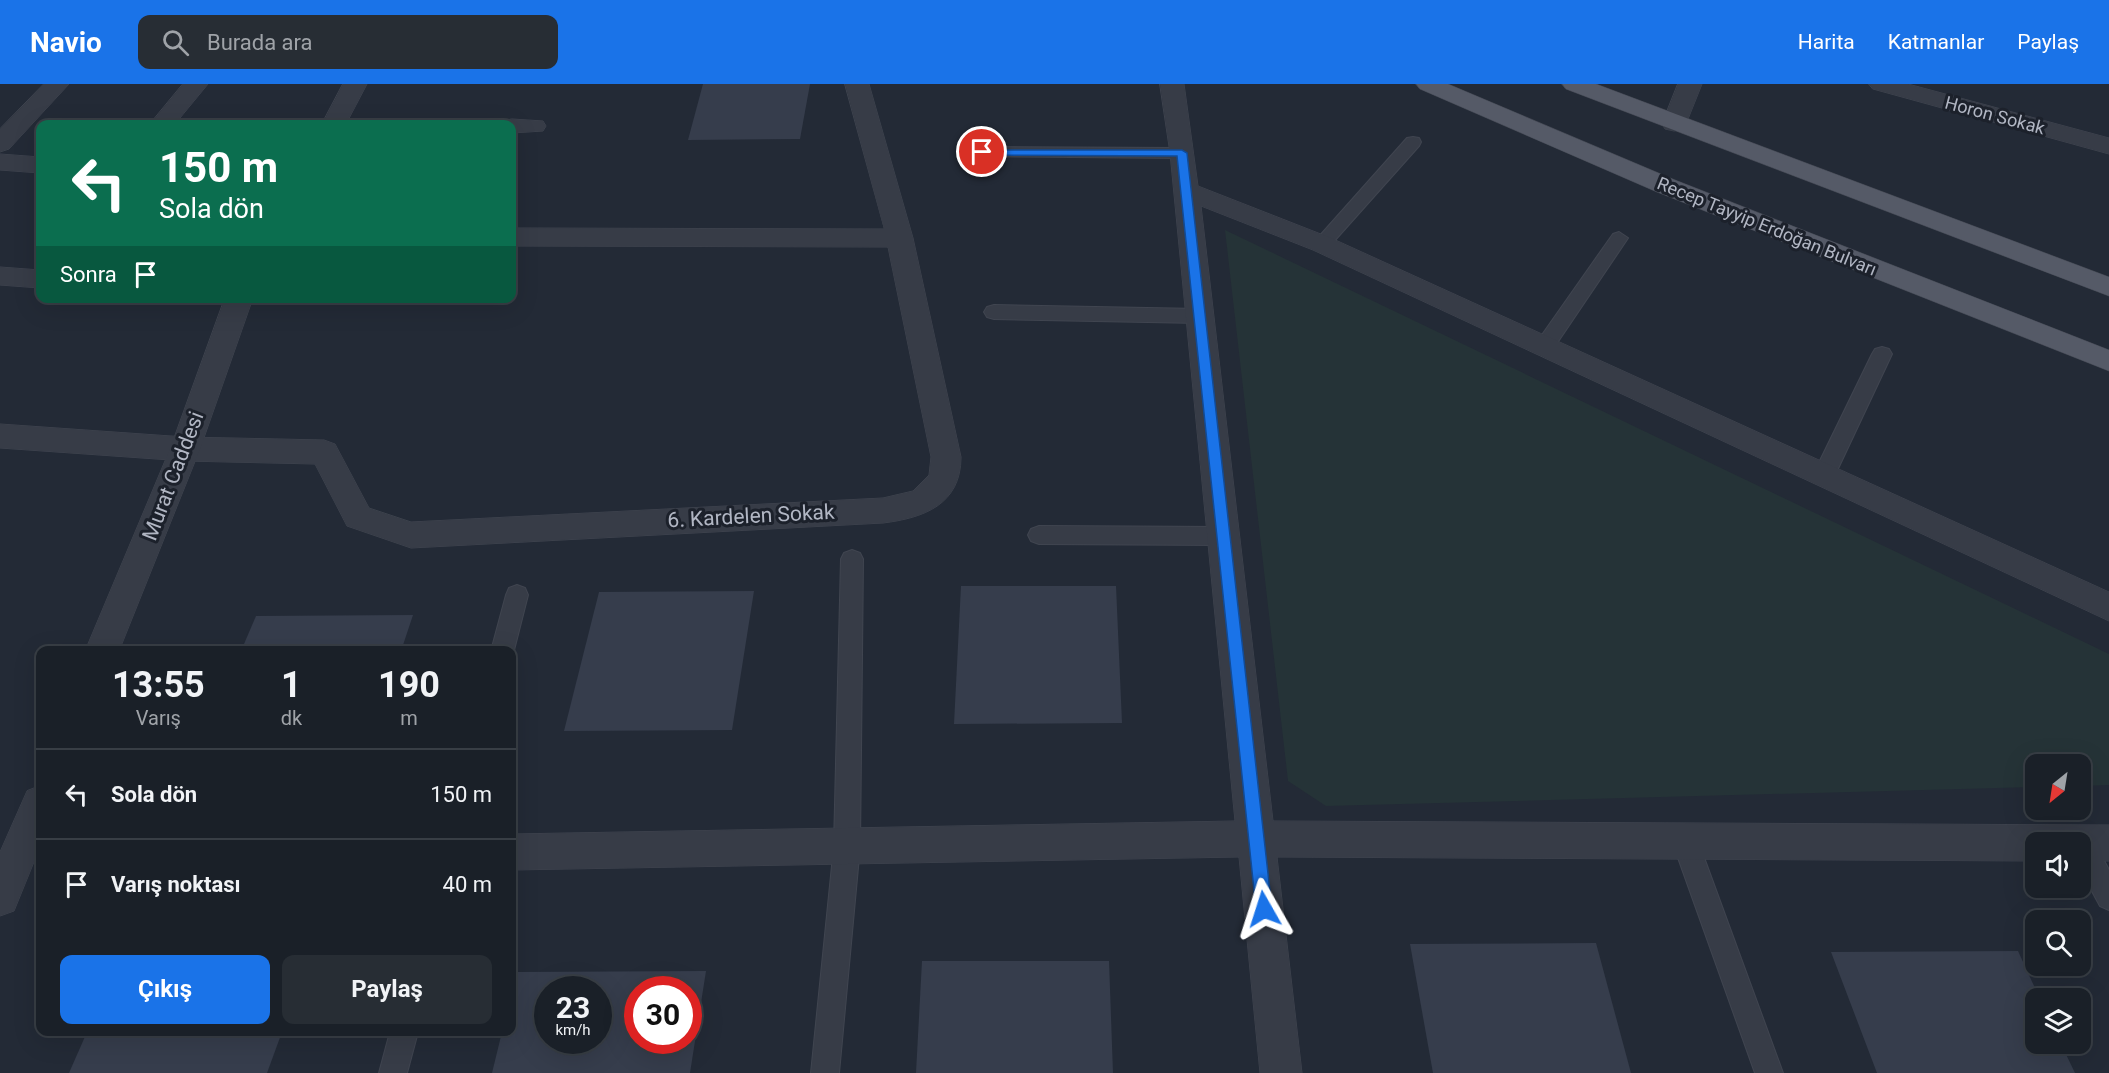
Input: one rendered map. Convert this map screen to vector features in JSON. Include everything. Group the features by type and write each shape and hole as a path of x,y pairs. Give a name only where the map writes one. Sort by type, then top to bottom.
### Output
{"main road":[{"name":"Recep Tayyip Erdoğan Bulvarı","path":"1428,84 1666,186 2109,361"},
{"path":"1574,84 2109,287"}],"street":[{"path":"0,144 57,84"},
{"path":"165,120 196,84"},
{"path":"336,120 355,84"},
{"name":"6. Kardelen Sokak","path":"184,449 324,452 358,517 411,535 904,507 930,498 944,479 946,457 900,238 857,84"},
{"path":"1172,84 1200,315 1281,1073"},
{"path":"1674,123 1690,84"},
{"name":"Horon Sokak","path":"1881,84 2109,146"},
{"path":"0,162 36,165"},
{"path":"1186,191 1322,244 2109,607"},
{"path":"516,237 900,238"},
{"path":"0,276 36,279"},
{"name":"Murat Caddesi","path":"104,646 184,449 237,303"},
{"path":"0,436 184,449"},
{"path":"0,897 36,812"},
{"path":"516,852 1256,839 2095,843"}],"lane":[{"path":"1322,244 1413,142"},
{"path":"982,152 1182,153"},
{"path":"1544,347 1619,238"},
{"path":"994,312 1200,315"},
{"path":"1824,475 1882,354"},
{"path":"1039,535 1223,536"},
{"path":"825,1073 847,846 852,560"},
{"path":"504,646 517,595"},
{"path":"1685,841 1770,1073"},
{"path":"2095,843 2109,897"},
{"path":"393,1073 403,1036"}],"shaded area":[{"path":"1225,230 2109,654 2109,785 2091,786 2091,754 2025,754 2025,787 1326,806 1288,781"}],"building":[{"path":"703,84 810,84 800,139 688,140"},
{"path":"961,586 1116,586 1122,723 954,724"},
{"path":"754,591 732,730 564,731 599,592"},
{"path":"413,615 403,646 243,646 256,616"},
{"path":"1596,943 1631,1073 1433,1073 1410,944"},
{"path":"2018,951 2025,966 2025,976 2029,976 2035,988 2025,988 2025,1054 2066,1054 2075,1073 1877,1073 1831,952"},
{"path":"922,961 1109,961 1113,1073 916,1073"},
{"path":"706,971 702,996 702,976 624,976 624,1054 693,1054 690,1073 492,1073 501,1036 516,1036 517,972"},
{"path":"85,1036 281,1036 267,1073 69,1073"}],"route":[{"path":"982,152 1182,153 1264,909"}]}
